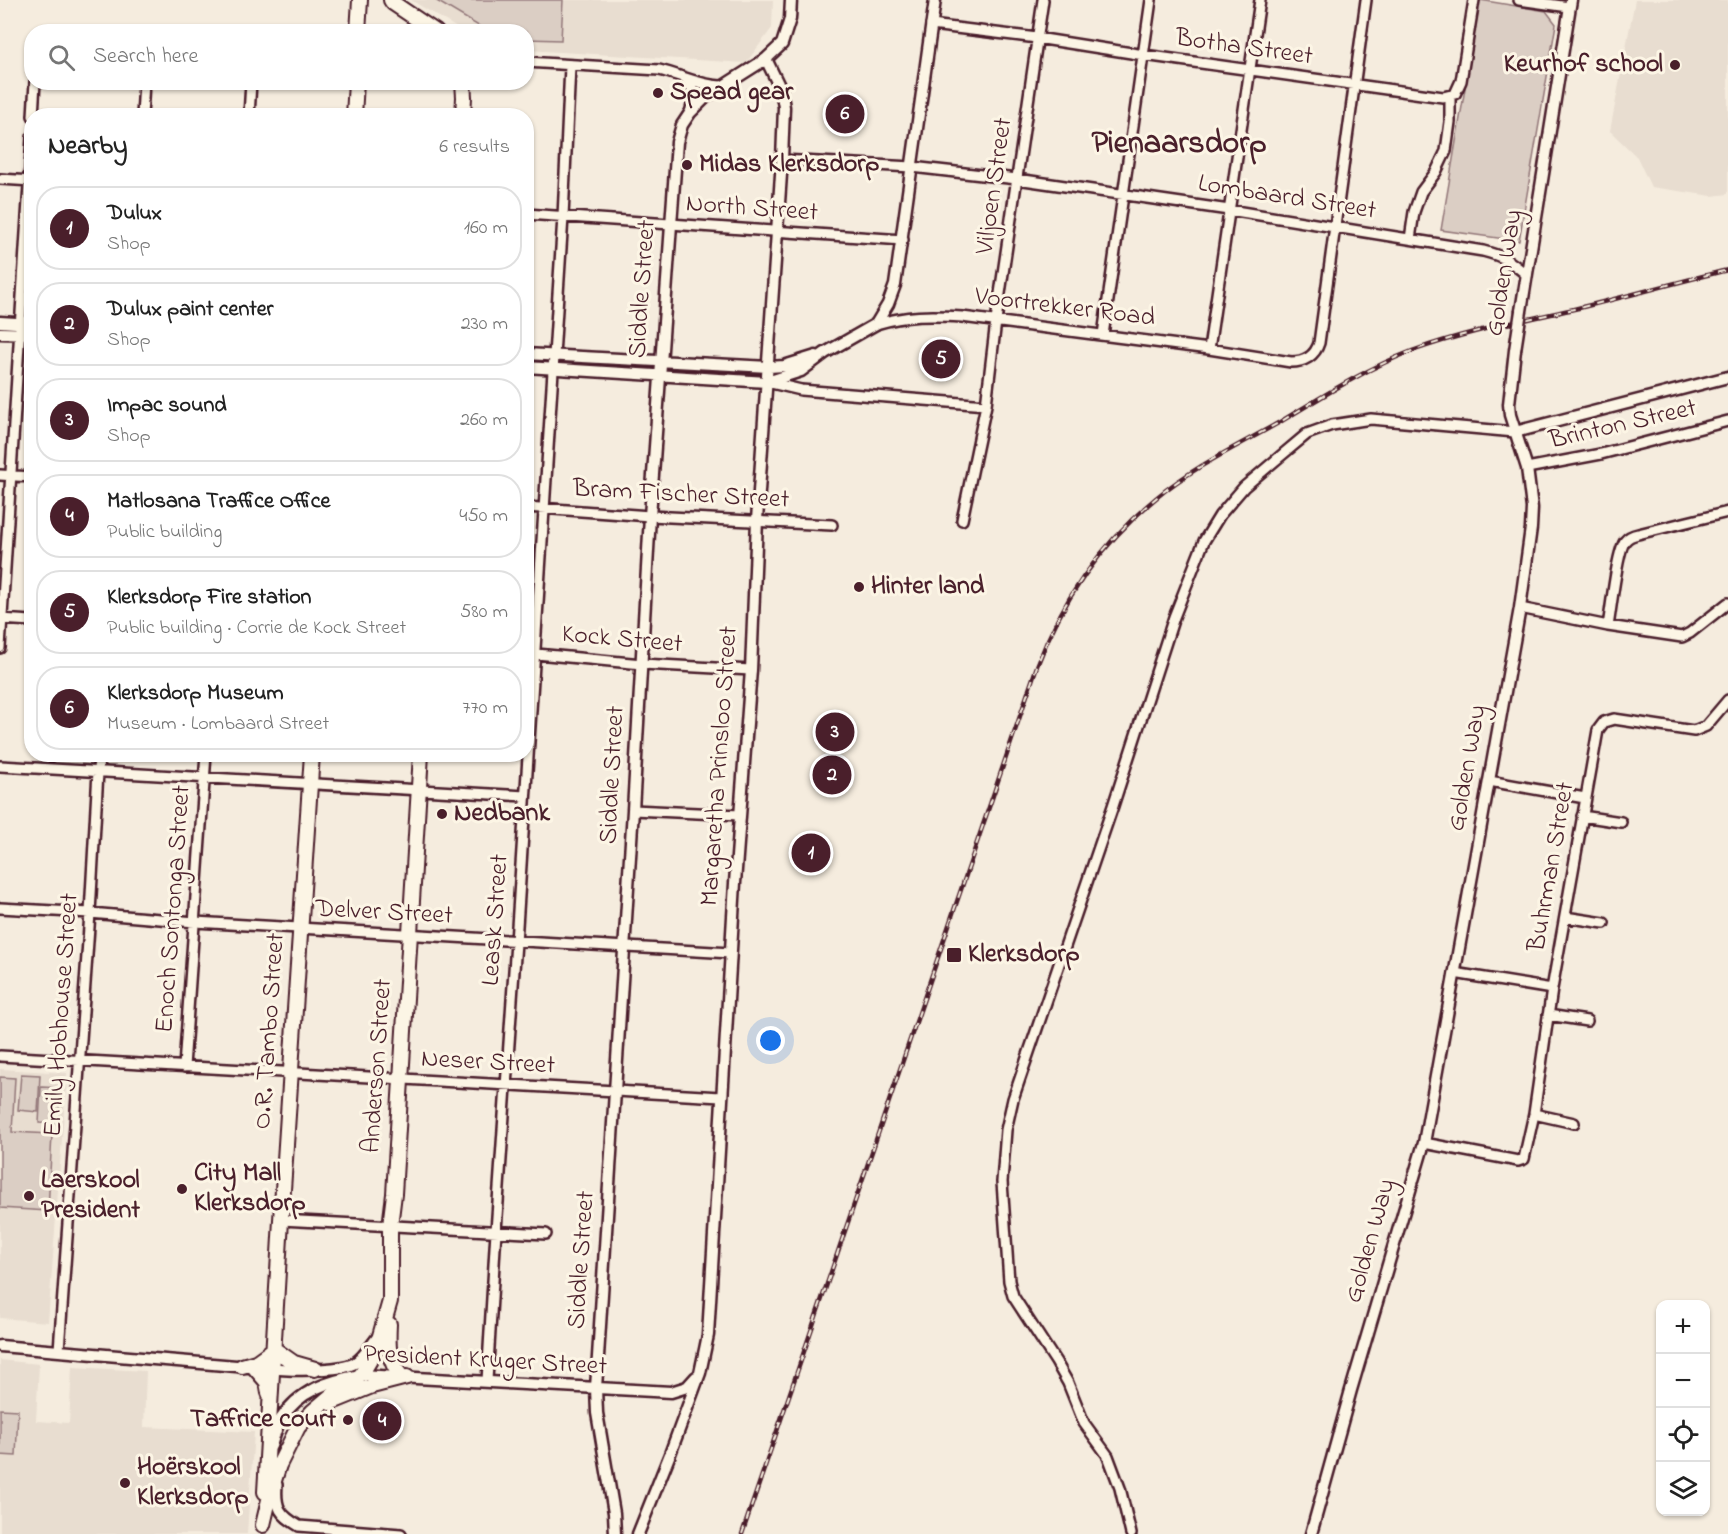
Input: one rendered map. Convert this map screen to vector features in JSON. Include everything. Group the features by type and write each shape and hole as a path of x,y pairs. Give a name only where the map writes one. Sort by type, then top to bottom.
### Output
{"main road":[{"path":"358,24 360,0"},
{"path":"391,0 424,24"},
{"path":"354,108 356,90"},
{"path":"463,108 464,90"},
{"path":"464,97 466,90"},
{"name":"O.R. Tambo Street","path":"262,1530 272,1487 271,1398 311,762"},
{"name":"Anderson Street","path":"361,1374 376,1350 390,1301 390,1226 394,1194 421,762"},
{"path":"390,1301 388,1341 390,1357 397,1371 404,1377"},
{"path":"271,1398 267,1382 248,1367 274,1349 294,1363 315,1369"},
{"name":"O.R. Tambo Street","path":"273,1461 313,1411 361,1374"},
{"path":"313,1411 372,1386 404,1377"}],"street":[{"path":"766,59 782,44 790,19 791,0"},
{"path":"876,324 896,285 935,0"},
{"name":"Viljoen Street","path":"962,520 986,405 996,321 1043,0"},
{"path":"1103,335 1151,0"},
{"path":"1209,349 1260,0"},
{"path":"1334,227 1366,0"},
{"path":"1410,239 1414,212 1421,192 1436,172 1446,151 1450,122 1450,96 1455,94 1461,81 1474,0"},
{"path":"1519,0 1570,4"},
{"name":"Golden Way","path":"1311,1534 1424,1143 1520,608 1532,508 1527,468 1510,416 1509,404 1515,350 1555,110 1570,4"},
{"name":"Botha Street","path":"931,25 1037,38 1443,97 1450,96"},
{"name":"Siddle Street","path":"615,1534 614,1513 597,1413 596,1388 650,516 676,142 682,125 690,113 706,97 766,59"},
{"name":"Margaretha Prinsloo Street","path":"638,1534 700,1373 708,1335 751,670 757,520 782,160 783,99 766,59"},
{"path":"534,63 659,70 707,85 722,86"},
{"name":"Leask Street","path":"534,611 544,507 554,356 570,66"},
{"path":"686,79 693,88 694,99 690,113"},
{"path":"33,108 35,90"},
{"path":"142,108 144,90"},
{"path":"249,108 251,90"},
{"name":"Lombaard Street","path":"782,160 912,167 1017,179 1229,210 1498,255 1509,260 1527,275"},
{"path":"0,179 24,181"},
{"name":"North Street","path":"534,215 903,240"},
{"name":"Voortrekker Road","path":"767,382 801,371 825,353 876,324 901,317 931,315 996,321 1300,362 1317,348 1319,343 1334,227"},
{"path":"0,322 24,328"},
{"path":"0,333 24,329"},
{"path":"0,648 11,476 24,349"},
{"name":"Voortrekker Road","path":"534,355 769,367 784,366 825,353"},
{"path":"534,368 767,382 801,390 986,405"},
{"path":"1131,1534 1120,1488 1108,1456 1084,1423 1068,1383 1013,1296 1009,1281 1002,1182 1006,1130 1013,1099 1113,806 1174,617 1204,541 1220,515 1244,487 1307,434 1332,425 1371,419 1515,432 1728,377"},
{"name":"Brinton Street","path":"1527,468 1601,453 1728,421"},
{"path":"0,475 24,477"},
{"name":"Bram Fischer Street","path":"534,507 650,516 832,525"},
{"path":"1608,626 1620,555 1625,541 1630,536 1728,512"},
{"path":"1520,608 1608,626 1682,637 1728,603"},
{"path":"1,619 24,620"},
{"name":"Kock Street","path":"534,653 751,670"},
{"name":"Buhrman Street","path":"1424,1143 1518,1161 1524,1159 1534,1114 1552,989 1598,730 1604,722 1614,719 1694,731 1706,726 1728,699"},
{"name":"Emily Hobhouse Street","path":"59,1350 99,762"},
{"name":"Enoch Sontonga Street","path":"184,1067 205,762"},
{"name":"Leask Street","path":"487,1381 526,762"},
{"path":"0,766 525,796"},
{"path":"1489,782 1585,798"},
{"path":"633,810 740,815"},
{"path":"1582,816 1621,822"},
{"name":"Delver Street","path":"0,908 301,929 731,953"},
{"path":"1565,917 1604,923"},
{"path":"1454,973 1552,989"},
{"path":"1548,1015 1587,1021"},
{"name":"Neser Street","path":"0,1056 722,1097"},
{"path":"1534,1114 1574,1123"},
{"path":"281,1220 546,1234"},
{"name":"President Kruger Street","path":"0,1346 273,1369 315,1369 340,1368 356,1362 381,1333"},
{"name":"President Kruger Street","path":"273,1461 279,1421 293,1403 323,1384 361,1374 671,1392 687,1387 700,1373"},
{"path":"273,1461 276,1500 286,1519 299,1527 401,1534"}],"shaded area":[{"path":"411,0 773,0 772,28 746,63 534,50 534,24 450,24"},
{"path":"435,0 563,0 561,40 534,39 534,24 475,24"},
{"path":"1480,0 1546,11 1556,24 1519,241 1441,230"},
{"name":"Keurhof school","path":"1635,0 1728,0 1728,194 1712,196 1651,187 1637,157 1610,131"},
{"name":"Laerskool President","path":"0,1069 67,1073 48,1322 0,1318"},
{"path":"21,1074 40,1075 38,1112 18,1110"},
{"path":"0,1077 15,1078 12,1132 52,1134 48,1211 0,1208"},
{"path":"41,1087 61,1088 58,1124 39,1123"},
{"name":"Hoërskool Klerksdorp","path":"0,1360 39,1364 36,1421 69,1423 72,1367 146,1371 144,1427 254,1432 247,1534 0,1534"},
{"path":"0,1409 18,1410 16,1456 0,1455"}],"railway":[{"path":"742,1534 1037,666 1058,618 1085,574 1136,516 1185,476 1378,366 1412,351 1472,333 1728,270"}],"place":[{"name":"Keurhof school","path":"1675,65"},
{"name":"Spead gear","path":"658,93"},
{"name":"Klerksdorp Museum","path":"845,114"},
{"name":"Midas Klerksdorp","path":"687,165"},
{"name":"Klerksdorp Fire station","path":"941,359"},
{"name":"Hinter land","path":"859,587"},
{"name":"Impac sound","path":"835,732"},
{"name":"Dulux paint center","path":"832,775"},
{"name":"Nedbank","path":"442,814"},
{"name":"Dulux","path":"811,853"},
{"name":"Klerksdorp","path":"954,955"},
{"name":"City Mall Klerksdorp","path":"182,1189"},
{"name":"Laerskool President","path":"29,1196"},
{"name":"Taffrice court","path":"348,1420"},
{"name":"Matlosana Traffice Office","path":"382,1421"},
{"name":"Hoërskool Klerksdorp","path":"125,1483"}],"district":[{"name":"Pienaarsdorp","path":"1179,144"}]}
